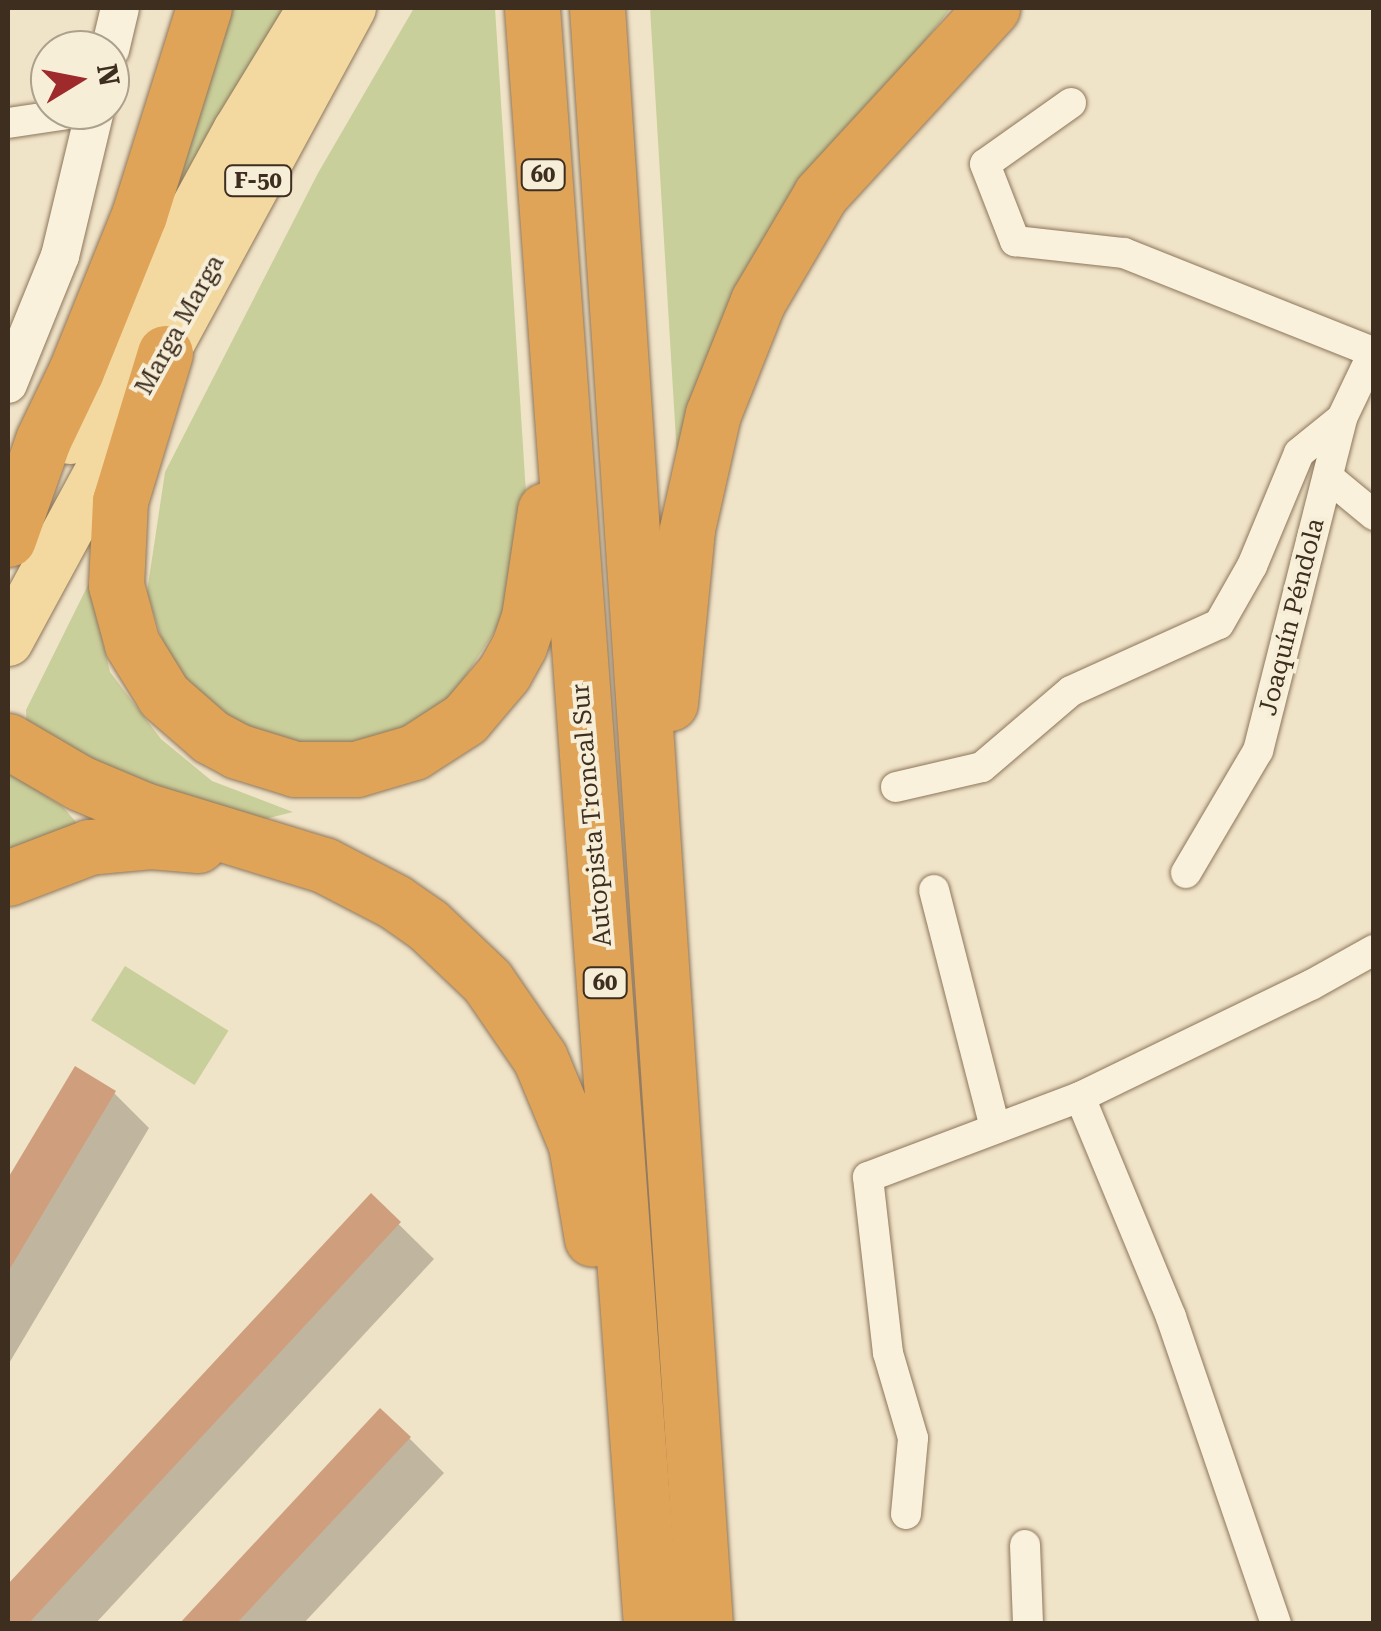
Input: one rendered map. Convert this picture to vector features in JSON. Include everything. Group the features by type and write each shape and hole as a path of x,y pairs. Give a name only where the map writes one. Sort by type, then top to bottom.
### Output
{"highway":[{"path":"8,538 43,440 76,372 139,215 204,8"},
{"name":"Autopista Troncal Sur","path":"532,8 648,1624"},
{"name":"60","path":"597,8 704,1624"},
{"path":"661,956 671,692 687,529 713,414 758,302 821,194 992,8"},
{"path":"165,353 120,500 116,584 132,644 164,696 210,736 266,762 326,771 386,762 441,738 486,697 512,659 529,617 544,530 555,342"},
{"path":"8,741 80,783 144,810 286,851 384,895 458,952 515,1018 554,1087 576,1145 586,1191 648,1624"},
{"path":"8,878 105,846 151,841 286,851"}],"main road":[{"name":"Marga Marga","path":"8,556 170,254 312,8"},
{"name":"Marga Marga","path":"8,640 350,8"}],"street":[{"path":"1071,102 985,164 1015,241 1124,253 1373,351"},
{"path":"8,384 60,256 90,130"},
{"name":"Joaquín Péndola","path":"1186,873 1258,752 1342,418 1373,351"},
{"path":"896,787 982,767 1071,691 1219,624 1252,566 1299,453 1342,418"},
{"path":"1328,478 1374,515"},
{"path":"934,890 996,1128"},
{"path":"906,1514 913,1438 888,1353 868,1177 1080,1097 1374,950"},
{"path":"1080,1097 1171,1318 1276,1624"},
{"path":"1025,1544 1028,1624"}],"green space":[{"path":"229,8 287,8 155,232"},
{"path":"414,8 495,8 526,493 504,617 454,694 382,744 297,749 222,722 169,663 147,592 165,472 318,173"},
{"path":"650,8 951,8 814,181 679,490"},
{"path":"89,583 110,672 161,739 212,781 293,812 237,826 27,735 26,710"},
{"path":"8,771 63,807 82,829 8,851"},
{"path":"125,966 228,1031 195,1085 91,1020"}],"building":[{"path":"75,1066 116,1091 8,1272 8,1178"},
{"path":"371,1193 401,1222 28,1624 8,1624 8,1584"},
{"path":"380,1408 411,1437 236,1624 179,1624"}]}
